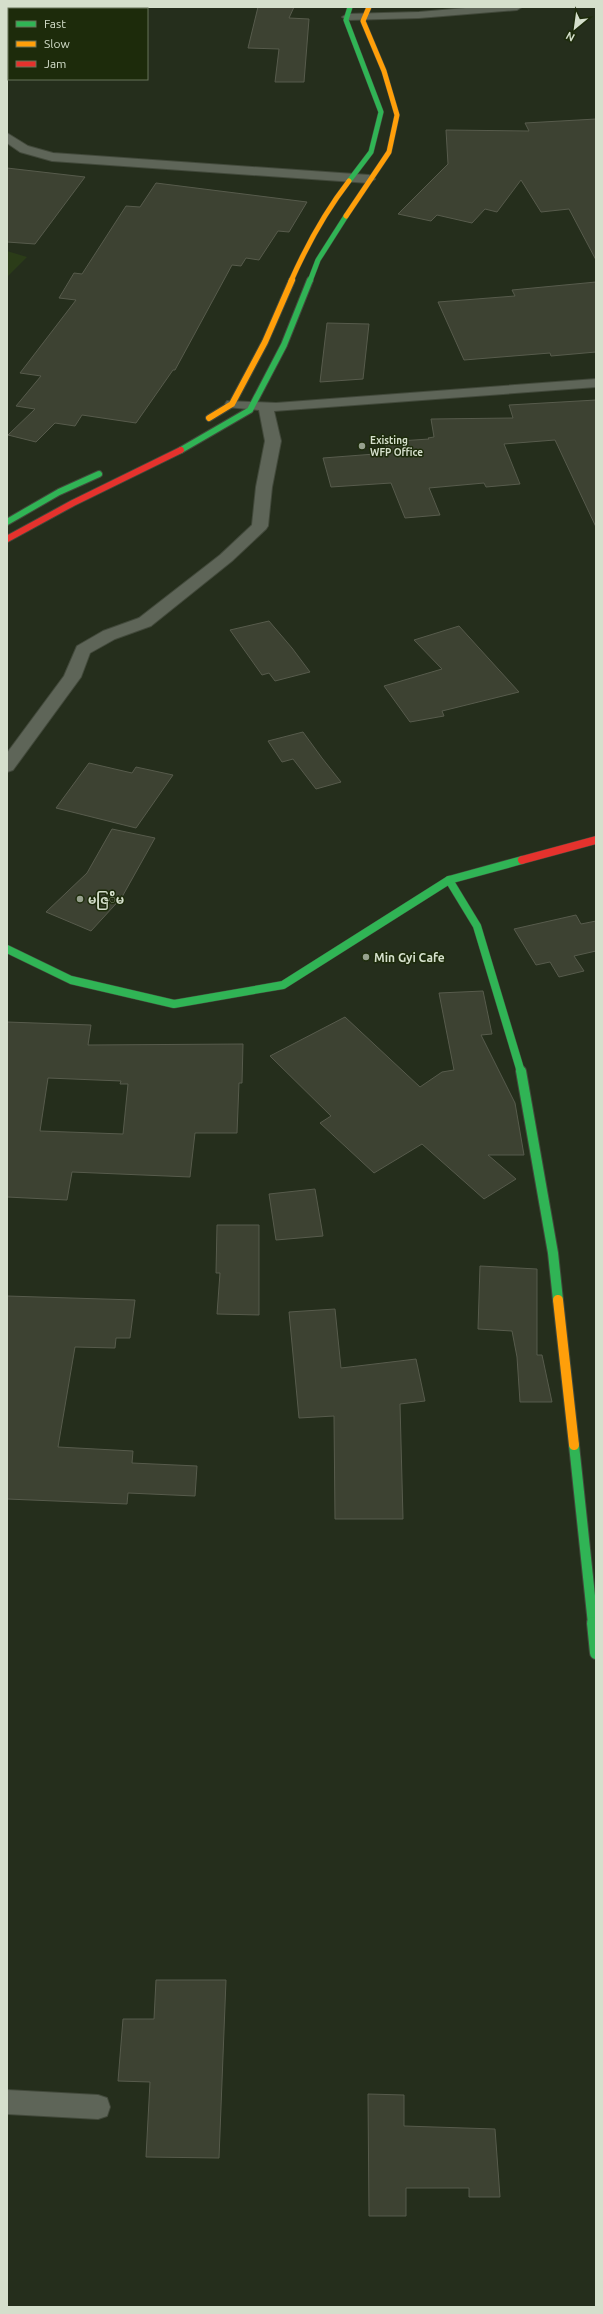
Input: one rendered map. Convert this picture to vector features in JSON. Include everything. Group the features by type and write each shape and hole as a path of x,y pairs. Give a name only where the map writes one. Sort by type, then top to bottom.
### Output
{"main road":[{"path":"7,540 73,503 184,450 259,406 318,260 369,179 389,152 397,115 384,71 363,21 369,7"},
{"path":"200,423 232,404 265,342 302,256 330,206 371,152 381,112 348,12"},
{"path":"7,522 59,492 110,469"},
{"path":"7,949 71,980 174,1004 283,985 449,880 596,840"},
{"path":"449,880 477,926 523,1079 553,1253 596,1653"}],"street":[{"path":"348,12 365,18 516,7"},
{"path":"7,137 24,149 52,157 369,179"},
{"path":"232,404 259,406 596,383"},
{"path":"7,766 72,677 83,650 109,634 145,622 226,558 260,526 264,487 273,441 259,406"}],"lane":[{"path":"7,2102 98,2107"}],"shaded area":[{"path":"7,251 27,257 7,277"}],"building":[{"path":"258,7 294,7 289,18 309,19 304,82 275,82 279,49 248,48"},
{"path":"596,119 596,260 569,209 541,212 521,180 497,212 485,209 472,223 437,215 431,221 398,214 448,164 446,130 529,131 525,123"},
{"path":"7,168 85,177 35,244 7,242"},
{"path":"156,183 307,202 289,232 278,231 259,260 246,258 241,266 232,265 175,370 173,370 136,423 82,415 75,426 55,423 36,442 8,435 35,409 16,406 41,376 20,373 76,300 59,298 74,273 82,274 126,206 140,207"},
{"path":"596,282 596,352 551,356 550,353 464,360 438,302 515,296 512,290"},
{"path":"327,323 369,324 363,379 320,382"},
{"path":"596,400 596,527 555,440 504,444 520,484 486,487 484,483 429,488 440,515 405,518 391,483 331,487 323,458 388,453 385,442 429,439 428,438 434,437 431,419 513,418 509,405"},
{"path":"269,621 310,672 275,681 269,673 262,675 230,630"},
{"path":"459,626 519,692 442,711 444,716 410,722 384,686 442,669 414,640"},
{"path":"303,732 341,782 316,789 293,759 282,762 268,741"},
{"path":"89,763 132,773 136,767 173,775 136,828 56,808"},
{"path":"112,829 155,838 122,897 91,931 46,912 87,873"},
{"path":"576,915 581,924 596,921 596,951 574,956 584,971 559,977 550,962 536,965 514,929"},
{"path":"483,991 492,1034 481,1035 515,1103 524,1155 488,1155 516,1179 484,1199 422,1144 374,1173 320,1123 331,1116 270,1056 345,1017 420,1087 442,1072 454,1070 439,993"},
{"path":"7,1022 91,1025 88,1045 243,1044 242,1083 239,1083 237,1133 195,1133 190,1177 72,1172 67,1200 7,1197","holes":["48,1078 121,1081 120,1084 128,1084 123,1134 40,1131"]},
{"path":"315,1189 323,1236 276,1240 269,1194"},
{"path":"217,1225 259,1225 259,1315 217,1314 220,1273 216,1273"},
{"path":"480,1266 537,1269 537,1355 542,1355 552,1402 520,1402 517,1357 512,1331 478,1329"},
{"path":"7,1296 135,1300 130,1338 116,1338 115,1348 75,1347 58,1447 133,1451 132,1463 197,1466 195,1496 128,1493 127,1504 7,1499"},
{"path":"335,1309 341,1368 416,1359 425,1401 400,1404 403,1519 335,1519 334,1416 299,1418 289,1312"},
{"path":"156,1980 226,1980 219,2158 146,2157 150,2082 118,2081 123,2019 154,2019"},
{"path":"368,2094 404,2095 404,2126 495,2129 500,2197 469,2197 469,2188 406,2188 406,2216 369,2216"}],"traffic: fast":[{"path":"349,181 371,152 381,112 346,20 350,7"},
{"path":"181,450 250,410 284,345 318,260 346,216"},
{"path":"7,522 59,492 99,474"},
{"path":"7,949 71,980 174,1004 283,985 449,880 522,860"},
{"path":"449,880 477,926 523,1079 553,1253 558,1300"},
{"path":"574,1445 596,1653"}],"traffic: slow":[{"path":"346,216 389,152 397,115 384,71 363,21 369,7"},
{"path":"209,418 232,404 265,342 302,256 330,206 349,181"},
{"path":"558,1300 574,1445"}],"traffic: jam":[{"path":"7,539 73,503 181,450"},
{"path":"522,860 596,840"}],"place":[{"name":"Existing WFP Office","path":"362,446"},
{"name":"မဇြ်ိမ","path":"80,899"},
{"name":"Min Gyi Cafe","path":"366,957"}]}
